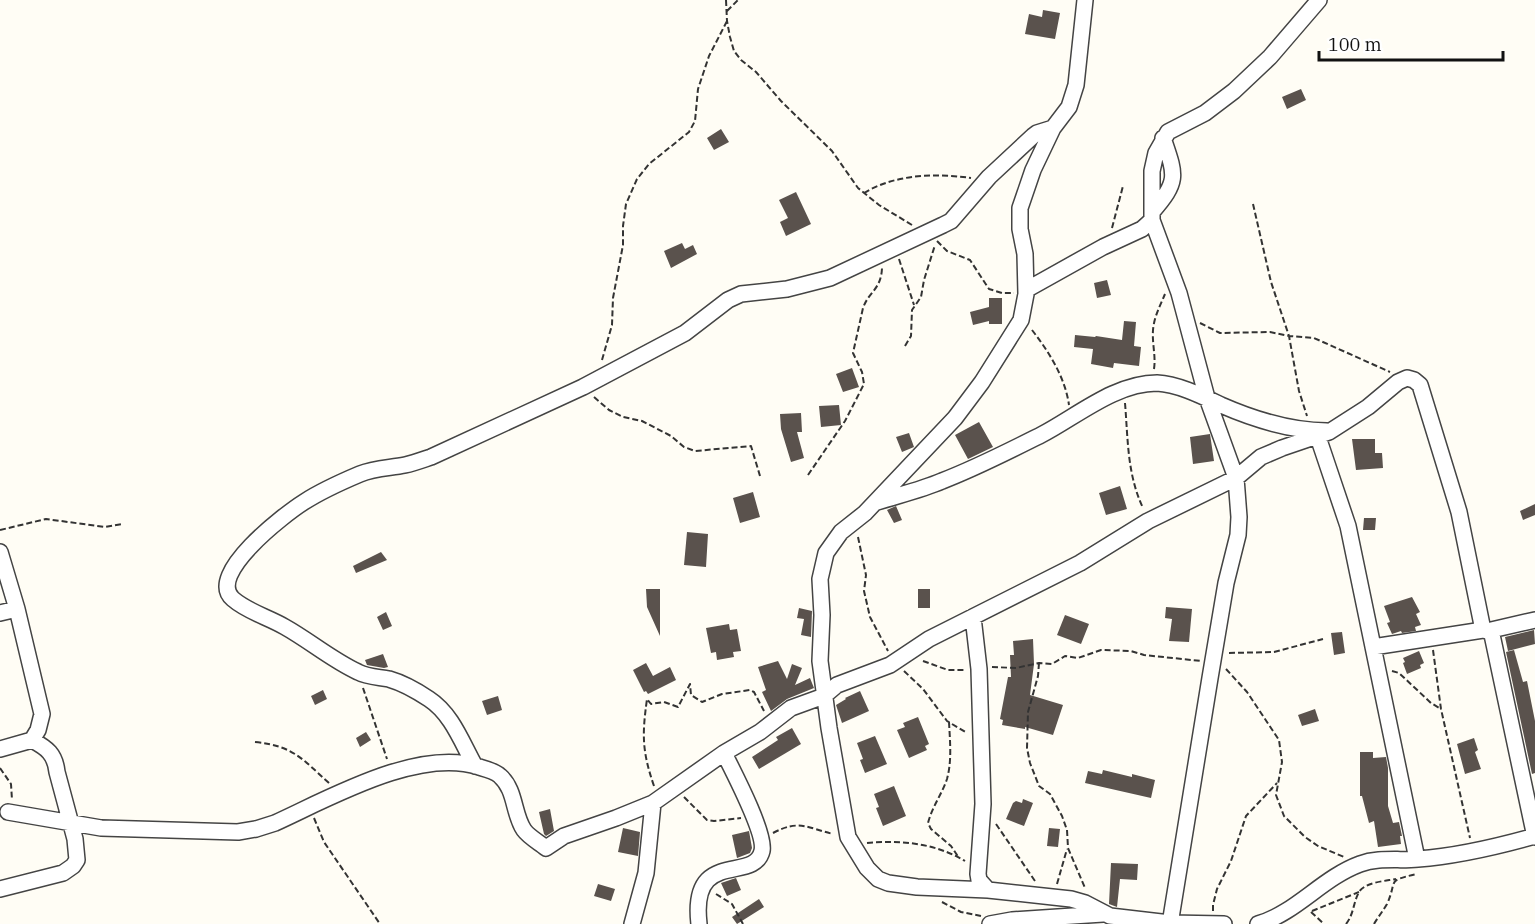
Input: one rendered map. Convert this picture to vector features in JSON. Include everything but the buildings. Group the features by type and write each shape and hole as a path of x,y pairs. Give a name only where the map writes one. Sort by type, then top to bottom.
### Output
{"street":[{"path":"1085,0 1076,85 1069,107 1053,128 1033,170 1020,208 1026,292 1021,320 982,382 955,418 870,508 841,532 826,553 820,579 822,615 820,661 824,696 850,841 867,868 878,879 888,883 916,886 1054,897 1085,903 1110,916 1170,924 1224,924"},
{"path":"1170,924 1213,657 1226,583 1238,535 1239,517 1236,478 1207,398 1185,317 1152,216 1150,190 1152,171 1163,138 1173,129 1205,113 1234,91 1270,57 1318,0"},
{"path":"475,766 443,710 430,700 390,680 359,673 327,656 318,647 286,627 251,611 232,598 228,591 227,581 231,570 242,554 302,503 345,480 364,472 431,458 590,383 685,333 718,306 741,294 787,289 830,278 889,250 932,237 951,220 988,177 1037,133 1053,128"},
{"path":"1026,292 1103,247 1142,229 1168,194 1173,180 1171,161 1163,138"},
{"path":"8,812 101,828 238,832 275,823 390,772 444,762 475,766 500,776 513,796 525,831 546,848 564,836 656,802 724,753 770,725 791,708 824,696 837,685 895,662 929,639 1080,563 1148,521 1236,478 1261,458 1319,433 1368,407 1398,382 1407,378 1420,385 1426,400 1459,512 1535,837 1418,866 1374,860 1360,863 1338,873 1284,912 1258,924"},
{"path":"870,508 942,482 1043,434 1098,400 1157,383 1178,388 1257,417 1319,433"},
{"path":"1319,433 1348,526 1418,866"},
{"path":"0,552 42,714 38,730 32,740 0,749"},
{"path":"0,613 16,609"},
{"path":"973,617 979,669 983,804 978,874 988,890"},
{"path":"1373,647 1487,630 1535,620"},
{"path":"0,889 63,873 77,860 70,821 52,754 32,740"},
{"path":"699,924 700,891 706,880 717,874 740,868 759,858 762,851 762,841 743,792 724,753"},
{"path":"632,924 646,873 656,802"},
{"path":"1002,923 1104,914"}],"path":[{"path":"726,0 726,21 734,51 832,151 864,193 879,205 932,237 947,251 970,260 989,289 1002,293 1026,292"},
{"path":"726,12 738,0"},
{"path":"726,21 709,56 698,89 694,112 695,121 689,132 649,164 637,179 626,204 612,325 590,383 609,410 622,417 642,421 671,436 684,447 695,451 751,446 760,476"},
{"path":"864,193 878,185 908,178 954,176 975,179 988,177"},
{"path":"1103,247 1114,222 1123,186"},
{"path":"1253,204 1271,282 1289,336 1299,391 1319,433"},
{"path":"914,305 921,297 932,237 943,225"},
{"path":"889,250 914,305 911,336 905,346"},
{"path":"808,475 845,421 864,384 862,372 853,353 866,301 878,286 889,250"},
{"path":"1152,384 1156,360 1153,332 1156,314 1173,278"},
{"path":"1185,317 1220,333 1270,332 1314,338 1384,371 1407,378"},
{"path":"1021,320 1033,331 1050,354 1064,386 1069,405 1061,423"},
{"path":"1122,392 1125,397 1130,471 1136,493 1148,521"},
{"path":"870,508 857,532 866,575 864,591 870,617 895,662 923,689 949,722 980,741"},
{"path":"0,530 46,519 105,527 122,524"},
{"path":"895,662 919,660 948,670 960,671 987,666 1016,668 1039,663 1052,664 1065,656 1078,658 1101,650 1131,651 1144,655 1213,657 1274,652 1323,639"},
{"path":"1431,639 1441,710 1474,853"},
{"path":"1213,657 1247,692 1279,740 1282,762 1276,795 1284,816 1305,837 1318,846 1360,863"},
{"path":"1039,663 1038,676 1028,712 1028,755 1039,786 1050,794 1062,816 1067,830 1068,848 1085,890"},
{"path":"1377,667 1399,673 1441,710"},
{"path":"359,673 390,772"},
{"path":"656,802 643,744 647,699 651,704 664,702 678,707 690,684 691,696 702,702 722,694 750,690 760,701 770,725"},
{"path":"949,722 951,753 947,779 928,823 931,829 978,874"},
{"path":"255,742 285,748 301,756 340,793"},
{"path":"0,768 11,784 13,798 8,812"},
{"path":"1213,923 1215,897 1231,861 1246,816 1278,783"},
{"path":"676,789 707,820 743,818 754,821"},
{"path":"983,804 1032,877 1043,890 1054,897 1068,848"},
{"path":"310,807 324,842 380,924"},
{"path":"762,841 784,827 799,824 850,841 922,844 936,847 960,858"},
{"path":"1309,911 1359,892 1364,887 1396,879 1418,866"},
{"path":"1374,924 1387,904 1392,884 1396,879"},
{"path":"704,884 732,904 743,924"},
{"path":"916,886 961,912 1002,923"},
{"path":"1346,924 1352,916 1359,892"}]}
